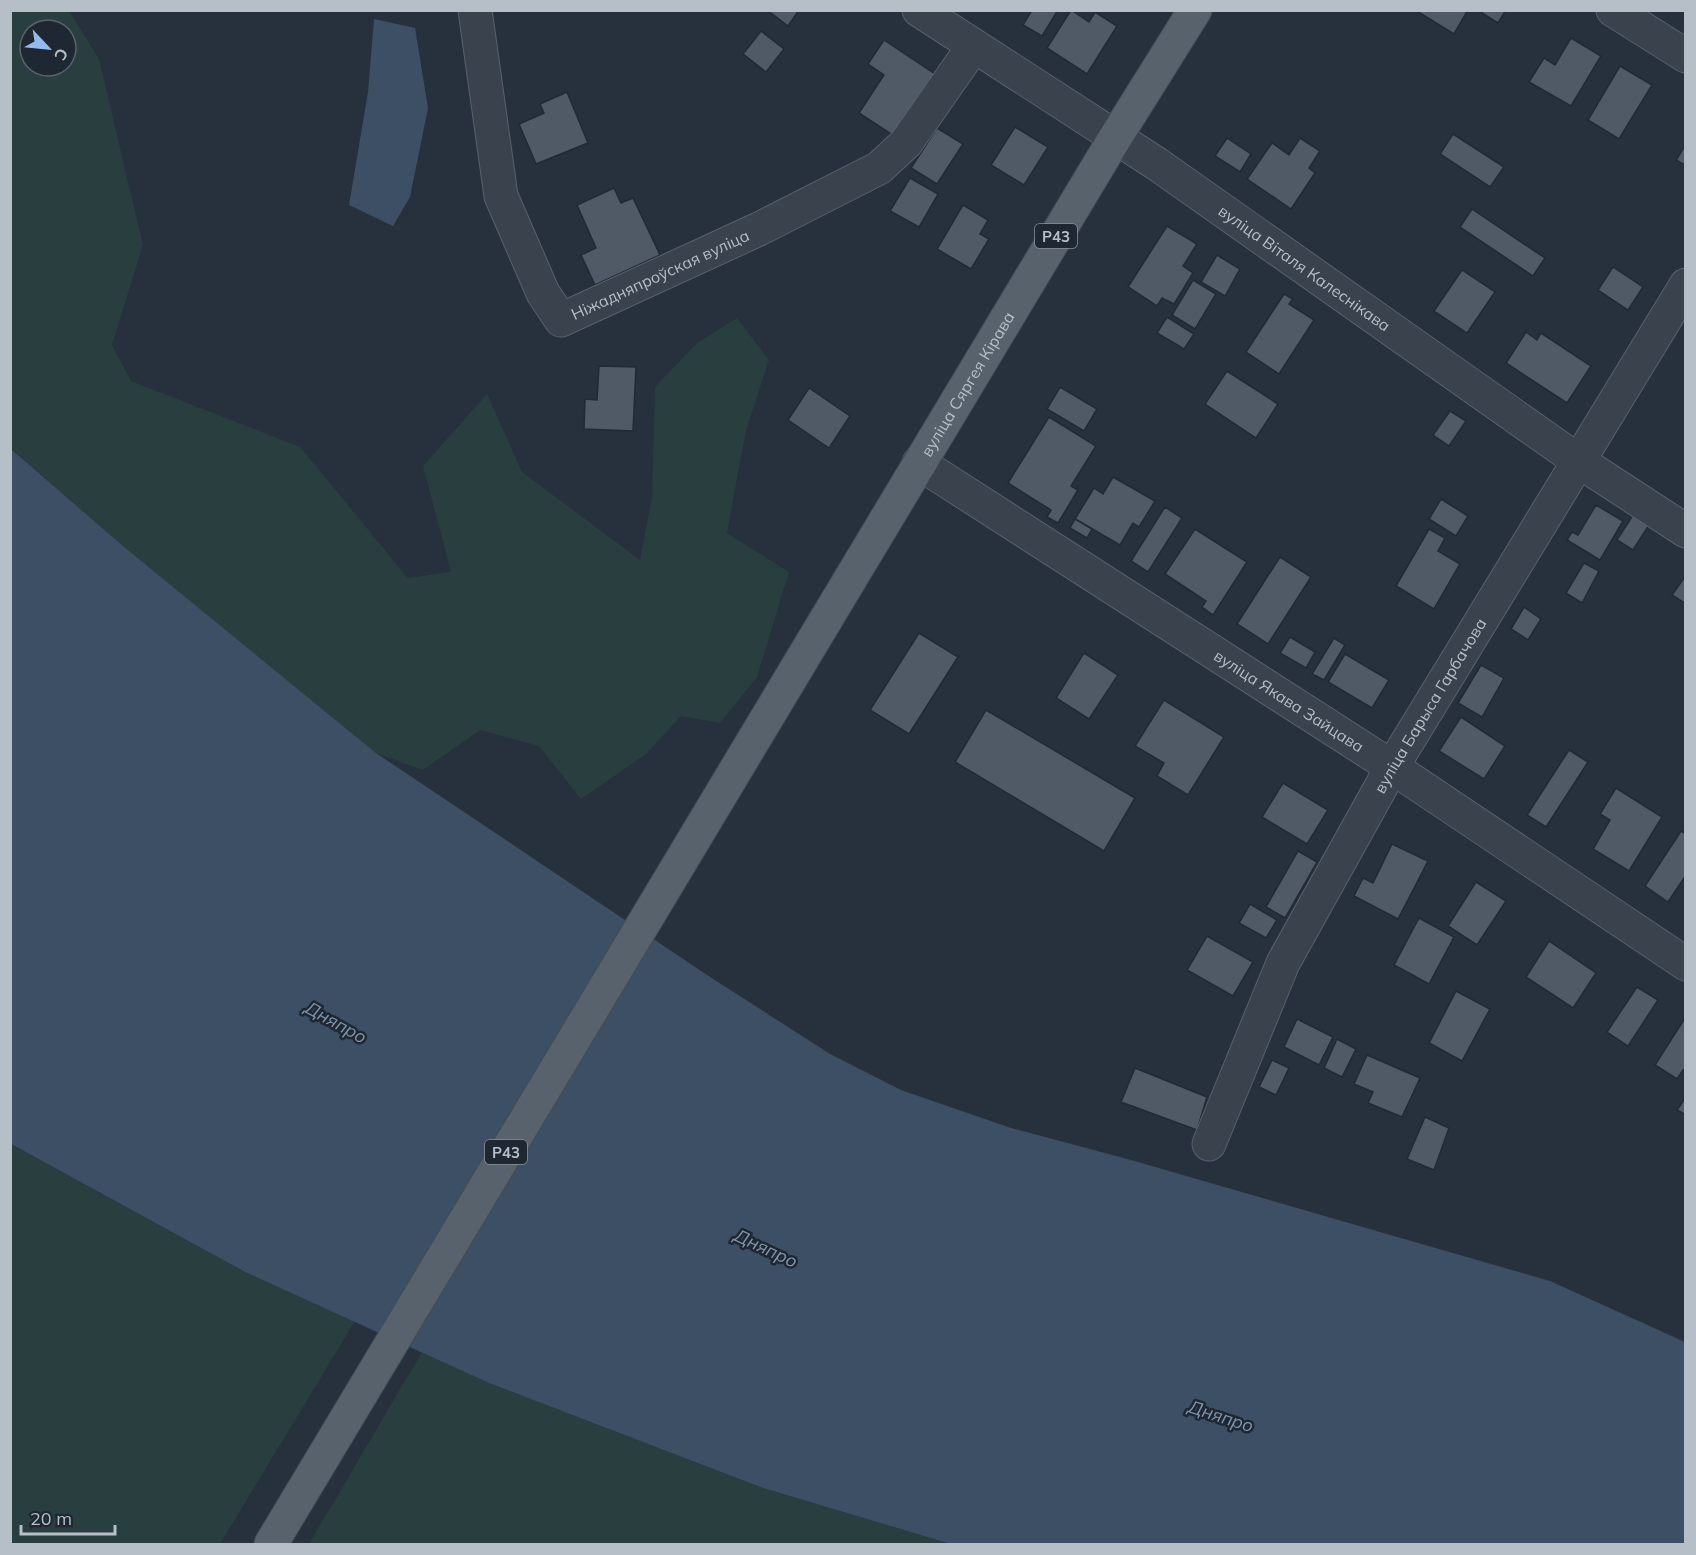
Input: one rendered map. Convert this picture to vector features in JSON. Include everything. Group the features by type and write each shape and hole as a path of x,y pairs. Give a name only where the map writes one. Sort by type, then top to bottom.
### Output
{"main road":[{"name":"вуліца Сяргея Кірава","path":"270,1545 919,463 1195,10"}],"street":[{"name":"Ніжадняпроўская вуліца","path":"475,10 501,196 543,293 561,320 759,229 879,168 906,143 973,47"},
{"name":"вуліца Віталя Калеснікава","path":"920,10 973,47 1157,164 1577,460 1686,531"},
{"path":"1613,10 1686,56"},
{"name":"вуліца Барыса Гарбачова","path":"1209,1143 1283,963 1392,767 1577,460 1686,285"},
{"name":"вуліца Якава Зайцава","path":"919,463 1392,767 1686,964"}],"green space":[{"path":"11,11 69,11 73,18 18,18 18,78 78,78 78,25 99,59 143,245 112,345 131,381 300,447 408,578 451,572 423,466 487,394 522,472 640,560 652,497 655,387 697,343 737,318 769,360 746,430 727,533 789,572 757,677 720,723 681,716 646,754 581,799 539,746 480,730 423,770 376,753 123,546 11,448"},
{"path":"10,1144 245,1272 355,1321 220,1544 11,1544"},
{"path":"422,1352 489,1383 763,1488 951,1544 309,1544"}],"water":[{"path":"374,19 415,28 428,108 410,197 393,226 349,205 368,92"},
{"name":"Дняпро","path":"10,448 123,546 376,753 707,975 830,1054 901,1090 1011,1128 1131,1160 1550,1281 1685,1342 1685,1544 951,1544 763,1488 489,1383 245,1272 11,1144"}],"building":[{"path":"767,10 799,10 788,26"},
{"path":"1032,10 1058,10 1042,36 1023,25"},
{"path":"1071,10 1089,22 1095,12 1117,26 1087,74 1047,48"},
{"path":"1415,10 1468,10 1454,34"},
{"path":"1484,10 1506,10 1498,23 1482,13"},
{"path":"761,31 784,49 766,72 743,54"},
{"path":"1571,38 1601,56 1571,106 1529,82 1544,58 1555,65"},
{"path":"884,40 938,76 897,138 859,113 884,75 868,64"},
{"path":"1620,66 1652,85 1619,139 1588,120"},
{"path":"567,92 588,143 536,164 519,124 544,113 540,104"},
{"path":"1015,127 1048,147 1024,185 991,165"},
{"path":"937,128 963,144 937,184 911,168"},
{"path":"1453,134 1504,167 1490,187 1440,154"},
{"path":"1227,138 1251,154 1240,172 1215,156"},
{"path":"1300,138 1320,151 1309,168 1315,173 1291,209 1247,179 1272,143 1289,155"},
{"path":"1686,144 1686,166 1676,160"},
{"path":"910,178 938,194 919,227 890,211"},
{"path":"614,188 621,203 633,198 660,255 595,285 581,255 596,248 577,205"},
{"path":"963,205 988,220 980,234 989,239 971,269 937,249"},
{"path":"1472,209 1545,258 1533,276 1460,227"},
{"path":"1167,226 1197,244 1183,266 1193,273 1174,304 1162,298 1157,306 1128,287"},
{"path":"1217,255 1240,269 1225,296 1201,282"},
{"path":"1613,267 1643,287 1628,310 1598,290"},
{"path":"1462,270 1495,292 1467,333 1434,311"},
{"path":"1193,280 1216,294 1195,329 1172,315"},
{"path":"1284,294 1293,299 1289,304 1314,320 1279,374 1246,352"},
{"path":"1167,317 1194,334 1184,349 1157,333"},
{"path":"1526,332 1537,340 1541,333 1591,366 1567,403 1506,363"},
{"path":"599,366 636,367 633,431 584,429 585,399 597,400"},
{"path":"1227,371 1278,404 1256,438 1205,404"},
{"path":"1060,387 1097,409 1084,431 1047,409"},
{"path":"809,388 850,416 829,448 788,420"},
{"path":"1450,411 1466,421 1449,446 1433,435"},
{"path":"1049,417 1096,446 1071,486 1078,490 1058,523 1047,517 1051,510 1008,483"},
{"path":"1113,477 1155,501 1139,527 1133,523 1120,545 1075,519 1094,488 1103,494"},
{"path":"1441,499 1468,516 1456,536 1429,519"},
{"path":"1596,505 1623,521 1600,560 1567,540 1572,532 1578,535"},
{"path":"1165,507 1182,518 1148,572 1131,561"},
{"path":"1633,515 1649,525 1633,550 1617,540"},
{"path":"1075,519 1092,529 1087,538 1070,528"},
{"path":"1195,529 1247,562 1213,615 1202,607 1206,601 1165,574"},
{"path":"1429,529 1445,538 1438,551 1460,564 1434,609 1396,586"},
{"path":"1280,557 1311,577 1268,644 1237,624"},
{"path":"1584,563 1599,571 1582,603 1566,593"},
{"path":"1686,575 1686,604 1672,595"},
{"path":"1524,607 1541,619 1528,640 1511,629"},
{"path":"919,633 958,657 909,734 870,710"},
{"path":"1290,637 1315,652 1306,668 1280,653"},
{"path":"1334,638 1345,645 1324,680 1312,674"},
{"path":"1084,653 1118,675 1089,719 1056,698"},
{"path":"1345,654 1389,680 1372,708 1328,682"},
{"path":"1481,665 1504,678 1482,717 1458,703"},
{"path":"1164,700 1224,737 1188,795 1157,776 1164,763 1135,746"},
{"path":"986,710 1135,798 1104,851 955,762"},
{"path":"1461,717 1505,746 1484,779 1439,751"},
{"path":"1569,750 1588,762 1546,827 1527,815"},
{"path":"1283,783 1328,810 1307,844 1262,817"},
{"path":"1616,788 1662,817 1629,871 1593,849 1610,820 1600,814"},
{"path":"1681,831 1686,834 1686,875 1668,902 1645,886"},
{"path":"1392,844 1428,861 1398,919 1354,896 1363,878 1373,883"},
{"path":"1298,851 1317,862 1285,918 1266,907"},
{"path":"1476,882 1506,901 1477,945 1448,926"},
{"path":"1250,904 1277,920 1266,938 1239,923"},
{"path":"1419,918 1454,937 1429,984 1394,965"},
{"path":"1207,936 1253,962 1233,996 1187,970"},
{"path":"1549,941 1596,973 1573,1008 1526,977"},
{"path":"1637,987 1658,1000 1628,1046 1607,1032"},
{"path":"1456,991 1490,1009 1462,1061 1429,1043"},
{"path":"1685,1018 1686,1071 1683,1070 1677,1079 1655,1065"},
{"path":"1297,1019 1333,1037 1319,1065 1284,1047"},
{"path":"1337,1039 1356,1049 1342,1077 1324,1068"},
{"path":"1367,1055 1420,1078 1402,1117 1368,1103 1373,1092 1354,1084"},
{"path":"1272,1060 1289,1068 1276,1095 1259,1087"},
{"path":"1135,1068 1207,1097 1197,1130 1121,1102"},
{"path":"1686,1097 1686,1115 1677,1110"},
{"path":"1425,1117 1449,1128 1434,1170 1407,1159"}]}
